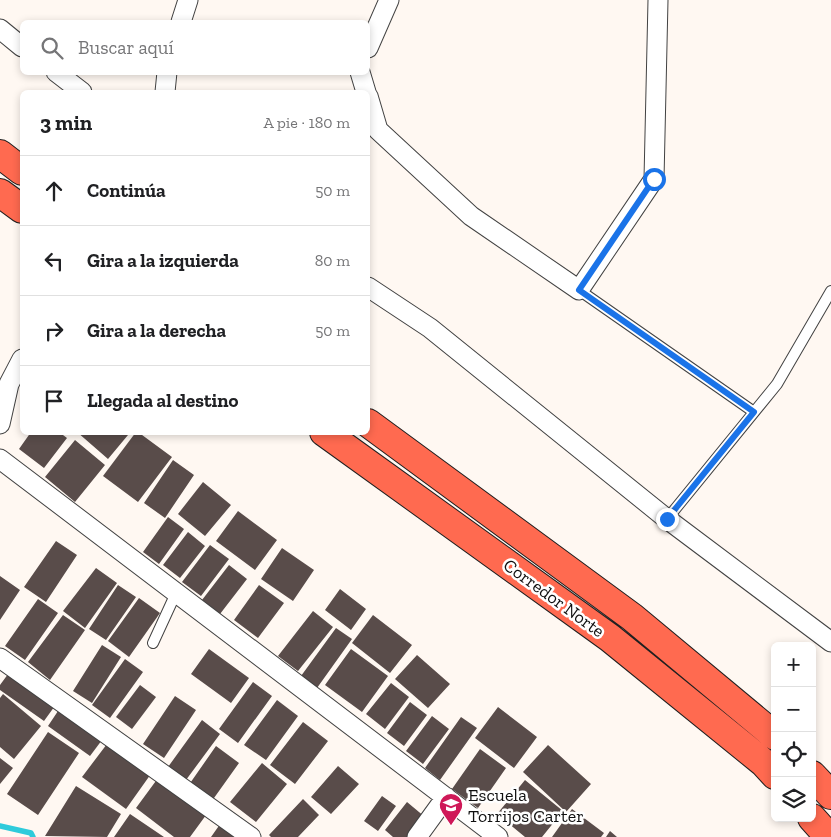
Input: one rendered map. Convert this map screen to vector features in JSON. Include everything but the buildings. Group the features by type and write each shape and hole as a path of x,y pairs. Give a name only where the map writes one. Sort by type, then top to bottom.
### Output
{"highway":[{"path":"0,154 20,169"},
{"path":"0,193 20,208"},
{"name":"Corredor Norte","path":"370,424 632,617 771,733"},
{"name":"Corredor Norte","path":"328,435 610,638 771,771"},
{"path":"814,777 831,795"},
{"path":"816,822 829,837"}],"street":[{"path":"182,20 188,0"},
{"path":"370,43 389,0"},
{"path":"370,104 378,130 471,216 579,290 654,179 658,0"},
{"path":"0,30 20,45"},
{"path":"60,75 79,90"},
{"path":"165,90 167,75"},
{"path":"361,75 366,90"},
{"path":"370,288 430,328 667,519 831,642"},
{"path":"0,424 9,384 20,363"},
{"path":"0,459 498,837"},
{"path":"0,658 250,837"},
{"path":"418,837 446,797"}],"lane":[{"path":"579,290 754,412"},
{"path":"667,519 777,384 831,291"},
{"path":"153,644 176,593"}],"waterway":[{"path":"0,826 31,833 33,837"}],"place":[{"name":"Escuela Torrijos Carter","path":"451,826"}],"route":[{"path":"654,179 579,290 754,412 667,519"}]}
